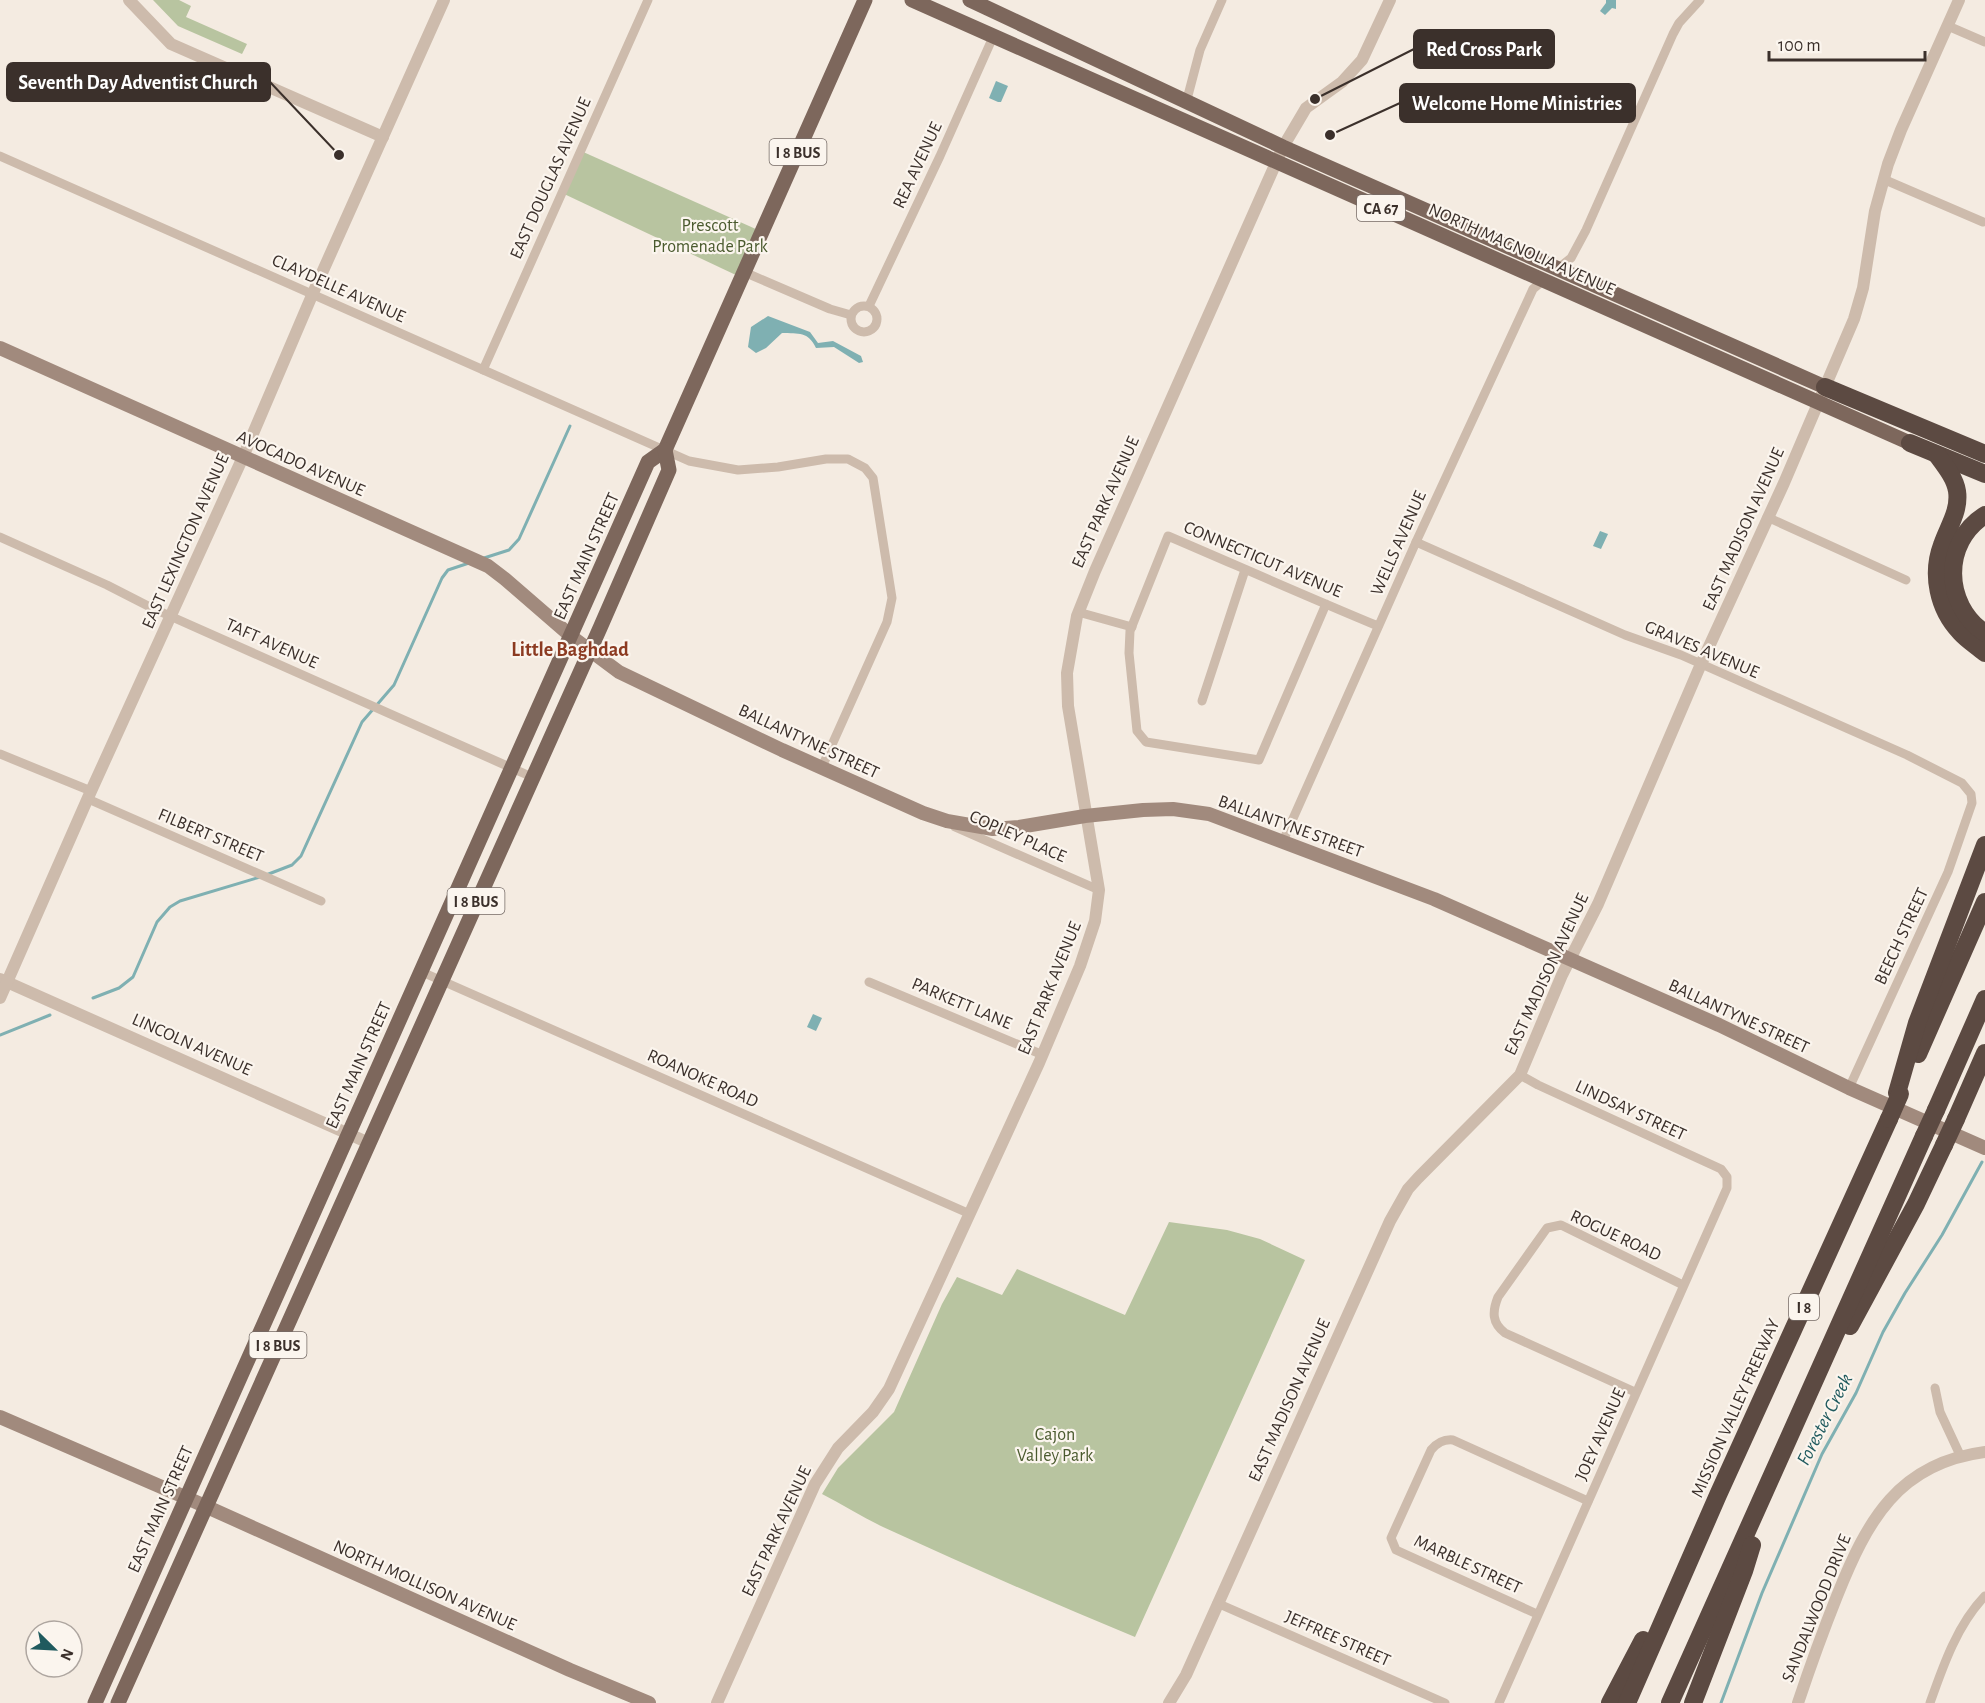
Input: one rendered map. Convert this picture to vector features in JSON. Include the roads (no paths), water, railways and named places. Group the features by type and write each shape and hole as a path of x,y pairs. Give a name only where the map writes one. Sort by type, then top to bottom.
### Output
{"highway":[{"name":"NORTH MAGNOLIA AVENUE","path":"1822,395 1981,449"},
{"name":"NORTH MAGNOLIA AVENUE","path":"1910,443 1985,474"},
{"path":"1937,454 1953,480 1958,499 1956,512 1938,557 1936,570 1939,594 1946,613 1953,623 1961,633 1985,652"},
{"path":"1985,515 1963,537 1952,574 1953,586 1961,607 1975,625 1985,633"},
{"path":"1970,888 1985,846"},
{"path":"1898,1093 1917,1023 1940,961 1985,854"},
{"name":"MISSION VALLEY FREEWAY","path":"1627,1703 1985,902"},
{"name":"I 8","path":"1670,1703 1985,999"},
{"path":"1803,1408 1916,1204 1985,1053"},
{"path":"1693,1703 1744,1571 1776,1466"},
{"path":"1610,1703 1718,1495"}],"main road":[{"name":"EAST MAIN STREET","path":"94,1703 572,637 648,462 665,450 865,0"},
{"name":"NORTH MAGNOLIA AVENUE","path":"912,0 1111,88 1280,154 1557,269 1822,395 1910,443"},
{"name":"NORTH MAGNOLIA AVENUE","path":"970,0 1120,70 1280,154 1543,281 1822,395"},
{"path":"993,37 998,30 1006,26 1028,27"},
{"path":"1111,88 1120,70"},
{"name":"AVOCADO AVENUE","path":"0,348 488,566 572,637"},
{"name":"EAST MAIN STREET","path":"118,1703 669,470 665,450"},
{"name":"BALLANTYNE STREET","path":"572,637 630,677 923,813 947,821 993,829 1085,816 1173,809 1209,814 1434,899 1719,1025 1850,1088 1985,1148"},
{"path":"296,1251 316,1260"},
{"name":"NORTH MOLLISON AVENUE","path":"0,1417 649,1703"}],"street":[{"path":"129,0 171,44 383,137"},
{"name":"EAST LEXINGTON AVENUE","path":"0,998 4,980 243,457 444,0"},
{"name":"EAST DOUGLAS AVENUE","path":"483,370 648,0"},
{"path":"1186,103 1200,50 1222,0"},
{"name":"EAST PARK AVENUE","path":"717,1703 815,1484 838,1448 873,1412 889,1389 1042,1055 1090,943 1099,890 1068,706 1068,673 1078,612 1280,154 1306,108 1342,82 1362,60 1390,0"},
{"name":"WELLS AVENUE","path":"1283,841 1416,542 1533,289 1571,258 1586,230 1673,34 1679,23 1700,0"},
{"name":"EAST MADISON AVENUE","path":"1169,1703 1186,1675 1390,1221 1408,1189 1520,1075 1544,1015 1598,904 1701,664 1854,319 1863,288 1871,233 1883,179 1900,130 1959,0"},
{"path":"1948,26 1985,42"},
{"name":"REA AVENUE","path":"868,306 940,156 993,37"},
{"name":"CLAYDELLE AVENUE","path":"0,156 689,461 738,470 778,467 826,459 848,459 865,468 873,478 892,598 887,622 822,767"},
{"path":"1883,179 1983,222"},
{"path":"744,272 830,309 851,315"},
{"path":"860,306 868,306 877,317 875,325 861,332 854,327 851,315 860,306"},
{"path":"1767,517 1906,580"},
{"name":"CONNECTICUT AVENUE","path":"1132,627 1168,536 1378,626"},
{"name":"TAFT AVENUE","path":"0,537 532,777"},
{"name":"GRAVES AVENUE","path":"1416,542 1625,635 1701,664 1917,760 1962,783 1971,794"},
{"path":"1202,700 1245,570"},
{"path":"1078,612 1132,627 1129,653 1137,731 1146,742 1259,760 1326,604"},
{"name":"FILBERT STREET","path":"0,754 321,901"},
{"name":"BEECH STREET","path":"1850,1088 1948,872 1972,803 1971,794"},
{"name":"COPLEY PLACE","path":"923,813 1099,890"},
{"name":"ROANOKE ROAD","path":"422,972 970,1214"},
{"name":"LINCOLN AVENUE","path":"4,980 369,1143"},
{"name":"PARKETT LANE","path":"869,982 1042,1055"},
{"name":"LINDSAY STREET","path":"1520,1075 1721,1169 1727,1177"},
{"name":"JOEY AVENUE","path":"1499,1703 1727,1188 1727,1177"},
{"name":"ROGUE ROAD","path":"1635,1392 1505,1333 1494,1321 1495,1305 1547,1228 1561,1225 1683,1285"},
{"path":"1935,1388 1940,1412 1960,1455"},
{"name":"MARBLE STREET","path":"1538,1614 1396,1550 1391,1538 1431,1450 1435,1444 1446,1440 1453,1440 1588,1501"},
{"name":"SANDALWOOD DRIVE","path":"1798,1703 1853,1556 1868,1528 1883,1507 1912,1480 1935,1465 1960,1455 1985,1452"},
{"path":"1930,1703 1941,1671 1959,1633 1970,1613 1985,1596"},
{"name":"JEFFREE STREET","path":"1217,1603 1445,1703"}],"water":[{"path":"1606,0 1616,0 1616,9 1612,8 1605,15 1600,11"},
{"path":"996,81 1008,86 1001,102 989,98"},
{"path":"768,316 810,332 818,343 833,341 861,356 863,362 859,363 834,347 816,348 810,339 798,334 782,333 766,348 756,353 748,347 751,327"},
{"path":"1600,531 1608,534 1601,549 1593,546"},
{"path":"813,1014 822,1018 816,1031 807,1027"}],"waterway":[{"path":"484,558 509,550 519,539 570,426"},
{"path":"266,875 292,865 301,856 362,722 394,685 442,578 448,570 469,563"},
{"path":"93,998 119,988 133,977 157,922 170,907 180,901 260,877"},
{"path":"0,1035 50,1015"},
{"name":"Forester Creek","path":"1721,1703 1762,1593 1822,1454 1856,1393 1883,1332 1942,1235 1982,1162"}],"place":[{"name":"Red Cross Park","path":"1315,99"},
{"name":"Welcome Home Ministries","path":"1330,135"},
{"name":"Seventh Day Adventist Church","path":"339,155"}],"district":[{"name":"Little Baghdad","path":"570,649"}],"park label":[{"name":"Prescott Promenade Park","path":"710,235"},
{"name":"Cajon Valley Park","path":"1055,1444"}]}
